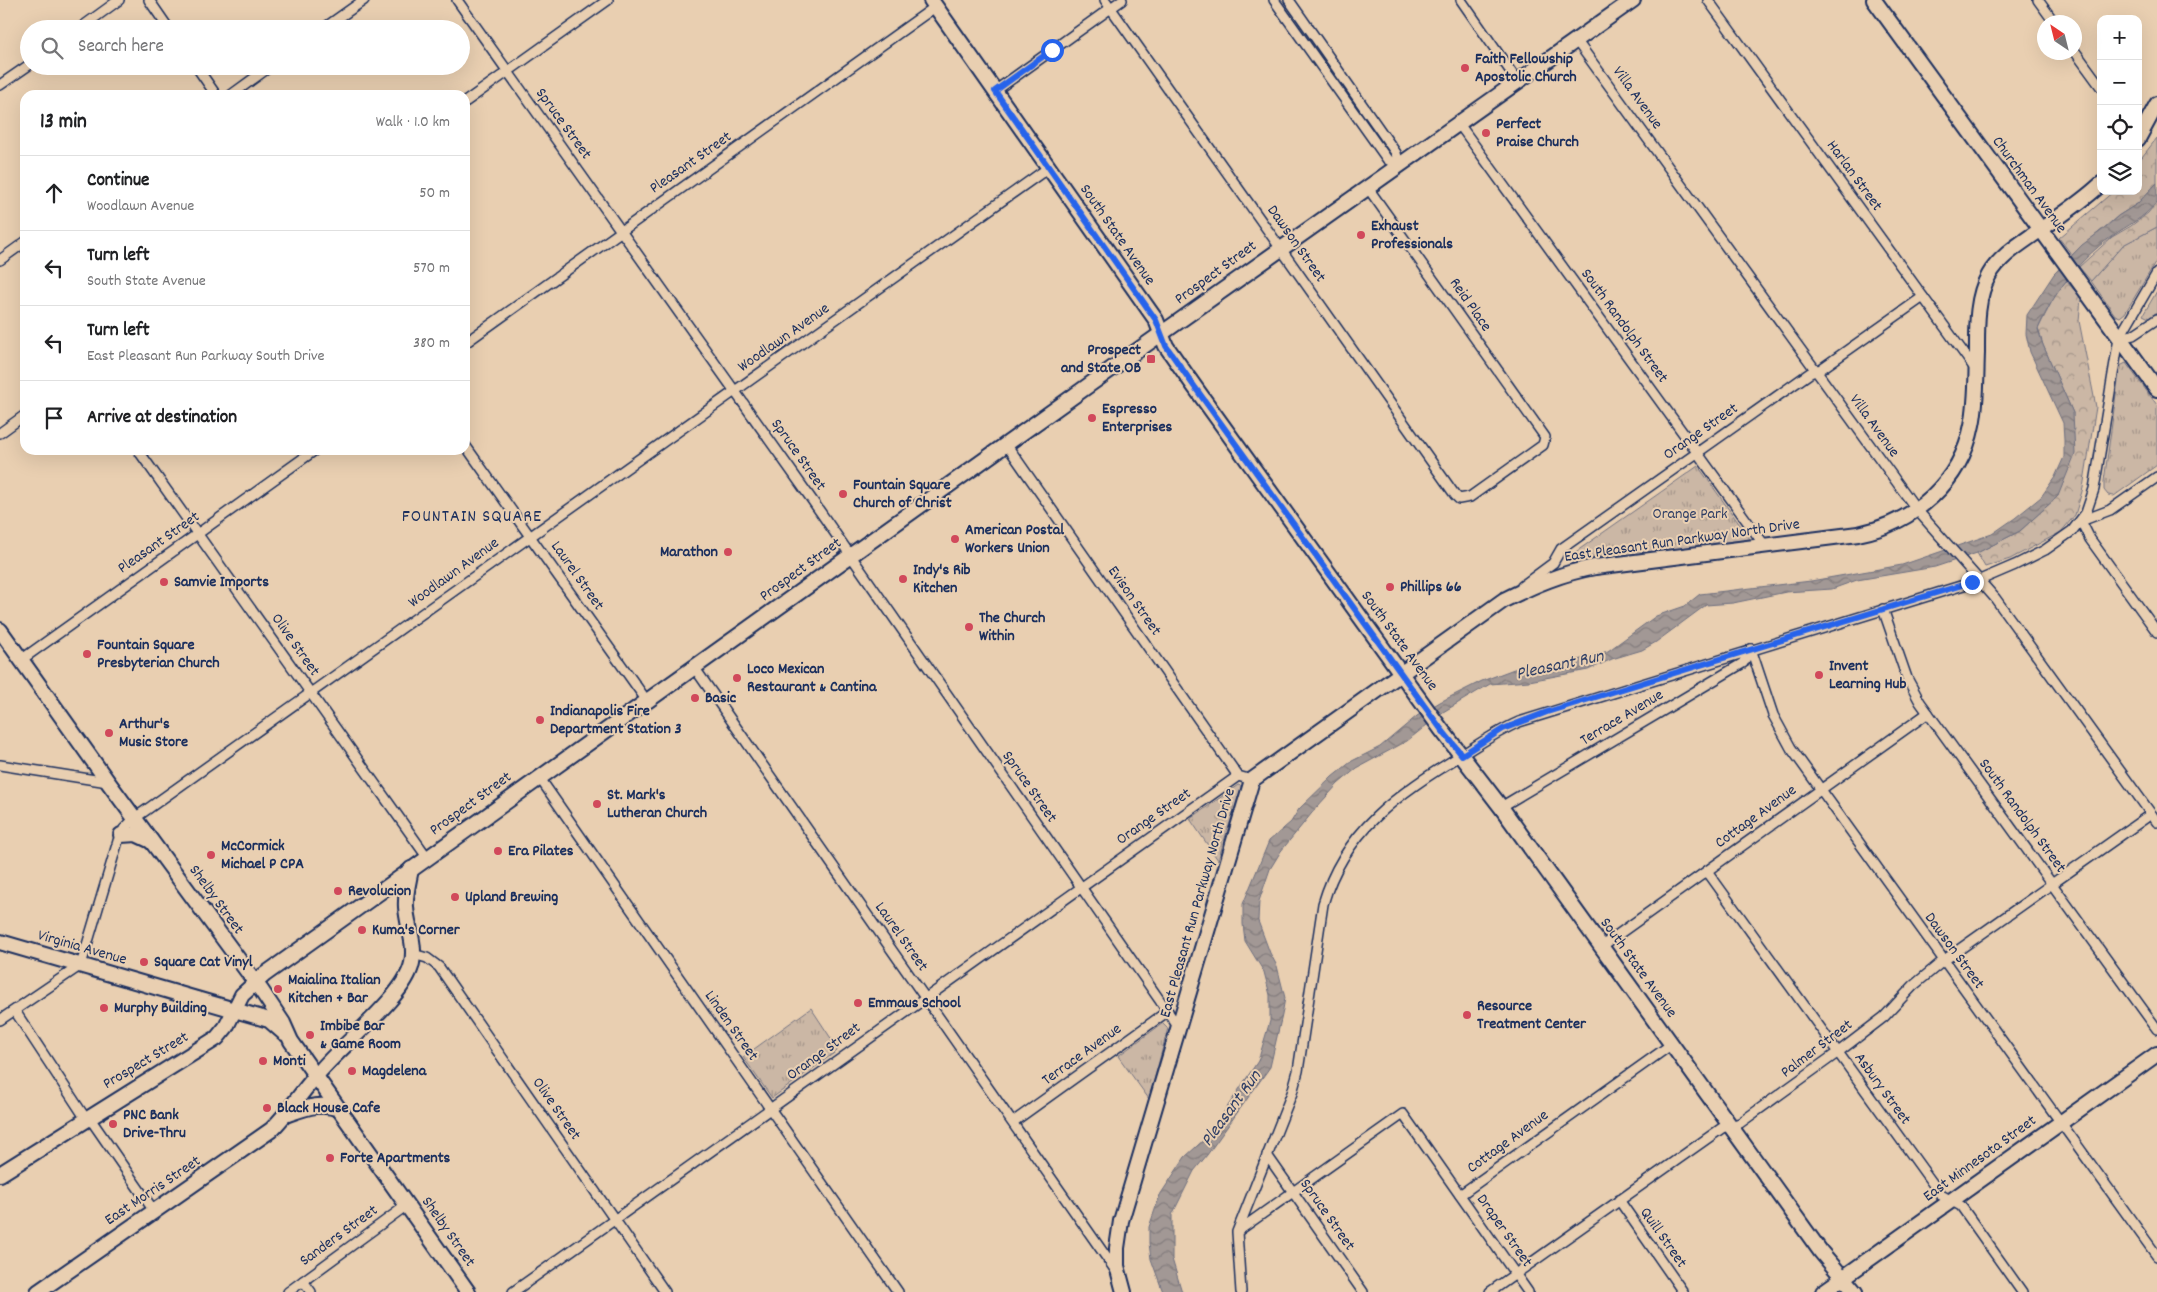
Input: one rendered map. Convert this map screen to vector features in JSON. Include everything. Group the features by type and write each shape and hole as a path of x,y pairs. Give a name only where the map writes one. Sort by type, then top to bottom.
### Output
{"main road":[{"name":"Prospect Street","path":"0,1174 220,1036 242,995 255,982 387,888 427,857 1281,248 1633,0"},
{"name":"Churchman Avenue","path":"1874,0 2157,389"},
{"name":"South State Avenue","path":"933,4 1156,320 1166,346 1182,370 1414,692 1501,807 1602,946 1825,1258 1855,1292"},
{"path":"2142,131 2157,104"},
{"name":"East Pleasant Run Parkway North Drive","path":"1124,1292 1118,1273 1117,1248 1121,1221 1180,1028 1252,780 1504,600 1544,580 1582,570 1869,532 1896,522 1917,510 1945,482 1964,451 1973,424 1980,305 1986,280 2000,262 2097,187"},
{"name":"Shelby Street","path":"0,630 108,782 255,982 283,1023 291,1041 468,1292"},
{"path":"121,835 140,835 154,843"},
{"name":"East Morris Street","path":"38,1292 271,1130 316,1076 398,992 408,976 413,954 413,937 406,907 411,869"},
{"name":"Virginia Avenue","path":"0,942 269,1020 291,1041"},
{"name":"East Minnesota Street","path":"1823,1292 2157,1054"},
{"name":"East Morris Street","path":"285,1115 312,1106 331,1106 341,1110"}],"street":[{"path":"91,20 119,0"},
{"path":"149,0 163,20"},
{"path":"336,20 364,0"},
{"name":"Spruce Street","path":"457,0 735,391 1180,1028"},
{"path":"470,98 608,0"},
{"name":"Dawson Street","path":"1105,0 1455,495 1460,499 1466,498"},
{"path":"995,91 1122,0"},
{"path":"1274,0 1387,159 1399,166"},
{"path":"1289,0 1396,152 1399,166"},
{"path":"1460,0 1518,82"},
{"name":"Harlan Street","path":"1708,0 1976,370"},
{"path":"2038,0 2049,15"},
{"name":"Pleasant Street","path":"470,339 933,4"},
{"name":"Villa Avenue","path":"1576,40 1917,510 1980,580 2157,822"},
{"path":"2081,60 2097,82"},
{"path":"0,85 20,71"},
{"path":"202,75 213,90"},
{"path":"238,90 259,75"},
{"name":"South Randolph Street","path":"1459,124 1765,546"},
{"name":"Woodlawn Avenue","path":"81,965 121,835 135,818 1048,168"},
{"name":"Reid Place","path":"1368,188 1544,434 1545,441 1529,455 1466,498"},
{"path":"0,260 20,246"},
{"path":"1241,1292 1237,1232 1298,1071 1323,904 1337,867 1358,835 1379,813 1503,729 1532,717 1980,580 2037,555 2068,534 2081,521 2090,503 2094,489 2119,338 2157,273"},
{"name":"Orange Street","path":"1504,600 1553,563 1561,549 1810,373 1816,371 1923,297"},
{"path":"2119,338 2133,336 2157,319"},
{"path":"0,433 20,419"},
{"name":"Evison Street","path":"1006,444 1238,776"},
{"name":"Laurel Street","path":"470,452 647,700"},
{"name":"Olive Street","path":"142,455 427,857"},
{"name":"Pleasant Street","path":"21,660 308,455"},
{"path":"2081,521 2110,510 2157,477"},
{"path":"2081,521 2090,539 2157,632"},
{"name":"South Randolph Street","path":"1883,609 1907,678 1928,713 2157,1028"},
{"name":"Dawson Street","path":"1752,649 1778,726 1791,748 2157,1256"},
{"name":"Terrace Avenue","path":"1501,807 1743,663 1752,649"},
{"name":"Laurel Street","path":"694,667 1118,1273"},
{"name":"Cottage Avenue","path":"1602,946 1928,713"},
{"path":"0,764 108,782"},
{"path":"1238,776 1252,780"},
{"name":"Orange Street","path":"513,1292 1238,776"},
{"name":"Linden Street","path":"539,777 898,1292"},
{"name":"Palmer Street","path":"1490,1292 1722,1128 1740,1123 1837,1053 1884,1017 1913,986 1943,961 2151,814"},
{"name":"Asbury Street","path":"1708,871 1837,1053 1941,1195 1961,1206 2022,1292"},
{"name":"Olive Street","path":"413,954 427,958 439,967 665,1292"},
{"path":"0,1020 81,965"},
{"path":"15,1011 154,1210"},
{"name":"Terrace Avenue","path":"1013,1122 1168,1012"},
{"name":"Cottage Avenue","path":"1460,1195 1672,1044"},
{"name":"Draper Street","path":"1293,1192 1403,1114 1528,1292"},
{"name":"Spruce Street","path":"1267,1155 1363,1292"},
{"path":"1237,1232 1293,1192"},
{"name":"Quill Street","path":"1619,1200 1683,1292"},
{"name":"Sanders Street","path":"288,1292 407,1205"},
{"path":"304,1281 311,1292"}],"green space":[{"path":"2157,138 2157,183 2137,204 2118,216 2072,255 2059,238 2109,195 2142,195 2142,157"},
{"path":"2157,202 2157,227 2123,245 2091,281 2079,267 2112,237 2148,213"},
{"path":"2157,227 2157,260 2125,313 2120,317 2115,315 2091,281 2123,245"},
{"path":"2066,281 2081,297 2079,321 2096,407 2083,488 2075,515 2061,532 2010,559 1985,567 1977,553 2020,531 2058,496 2073,413 2043,345 2038,329 2054,297"},
{"path":"2157,291 2157,312 2149,318 2143,315"},
{"path":"2126,363 2157,405 2157,465 2114,496 2108,495 2104,490 2104,481 2120,366"},
{"name":"Orange Park","path":"1698,466 1750,539 1571,563 1567,558"},
{"path":"1238,785 1241,788 1218,860 1190,819"},
{"path":"811,1008 836,1046 837,1051 772,1098 743,1057"},
{"path":"1163,1023 1168,1028 1149,1099 1118,1056"}],"water":[{"name":"Pleasant Run","path":"2157,183 2157,202 2141,218 2100,246 2078,266 2051,303 2038,329 2043,345 2073,413 2075,454 2058,496 2020,531 1977,553 1935,567 1857,580 1832,589 1786,592 1733,603 1706,605 1656,642 1642,650 1612,659 1588,670 1529,681 1490,684 1443,712 1407,741 1357,768 1338,784 1316,808 1281,851 1270,869 1259,901 1258,921 1277,966 1285,998 1270,1067 1194,1171 1172,1215 1172,1259 1182,1292 1163,1292 1151,1259 1149,1243 1149,1227 1160,1195 1185,1157 1208,1136 1258,1061 1270,1021 1270,995 1264,972 1245,941 1243,924 1243,904 1269,841 1291,822 1299,809 1332,777 1352,761 1380,747 1417,716 1482,681 1514,669 1561,665 1608,651 1656,616 1685,606 1700,594 1811,581 1902,565 1992,534 2015,518 2041,497 2055,477 2064,457 2063,423 2030,352 2026,334 2027,315 2054,274 2082,245 2118,216 2137,204"}],"place":[{"name":"Faith Fellowship Apostolic Church","path":"1465,68"},
{"name":"Perfect Praise Church","path":"1486,133"},
{"name":"Exhaust Professionals","path":"1361,235"},
{"name":"Prospect and State OB","path":"1151,359"},
{"name":"Espresso Enterprises","path":"1092,418"},
{"name":"Fountain Square Church of Christ","path":"843,494"},
{"name":"American Postal Workers Union","path":"955,539"},
{"name":"Marathon","path":"728,552"},
{"name":"Indy's Rib Kitchen","path":"903,579"},
{"name":"Samvie Imports","path":"164,582"},
{"name":"Phillips 66","path":"1390,587"},
{"name":"The Church Within","path":"969,627"},
{"name":"Fountain Square Presbyterian Church","path":"87,654"},
{"name":"Invent Learning Hub","path":"1819,675"},
{"name":"Loco Mexican Restaurant & Cantina","path":"737,678"},
{"name":"Basic","path":"695,698"},
{"name":"Indianapolis Fire Department Station 3","path":"540,720"},
{"name":"Arthur's Music Store","path":"109,733"},
{"name":"St. Mark's Lutheran Church","path":"597,804"},
{"name":"Era Pilates","path":"498,851"},
{"name":"McCormick Michael P CPA","path":"211,855"},
{"name":"Revolucion","path":"338,891"},
{"name":"Upland Brewing","path":"455,897"},
{"name":"Kuma's Corner","path":"362,930"},
{"name":"Square Cat Vinyl","path":"144,962"},
{"name":"Maialina Italian Kitchen + Bar","path":"278,989"},
{"name":"Emmaus School","path":"858,1003"},
{"name":"Murphy Building","path":"104,1008"},
{"name":"Resource Treatment Center","path":"1467,1015"},
{"name":"Imbibe Bar & Game Room","path":"310,1035"},
{"name":"Monti","path":"263,1061"},
{"name":"Magdelena","path":"352,1071"},
{"name":"Black House Cafe","path":"267,1108"},
{"name":"PNC Bank Drive-Thru","path":"113,1124"},
{"name":"Forte Apartments","path":"330,1158"}],"district":[{"name":"FOUNTAIN SQUARE","path":"472,517"}],"route":[{"path":"1052,50 995,91 1156,320 1166,346 1194,386 1441,729 1462,755 1503,729 1547,712 1972,582"}]}
